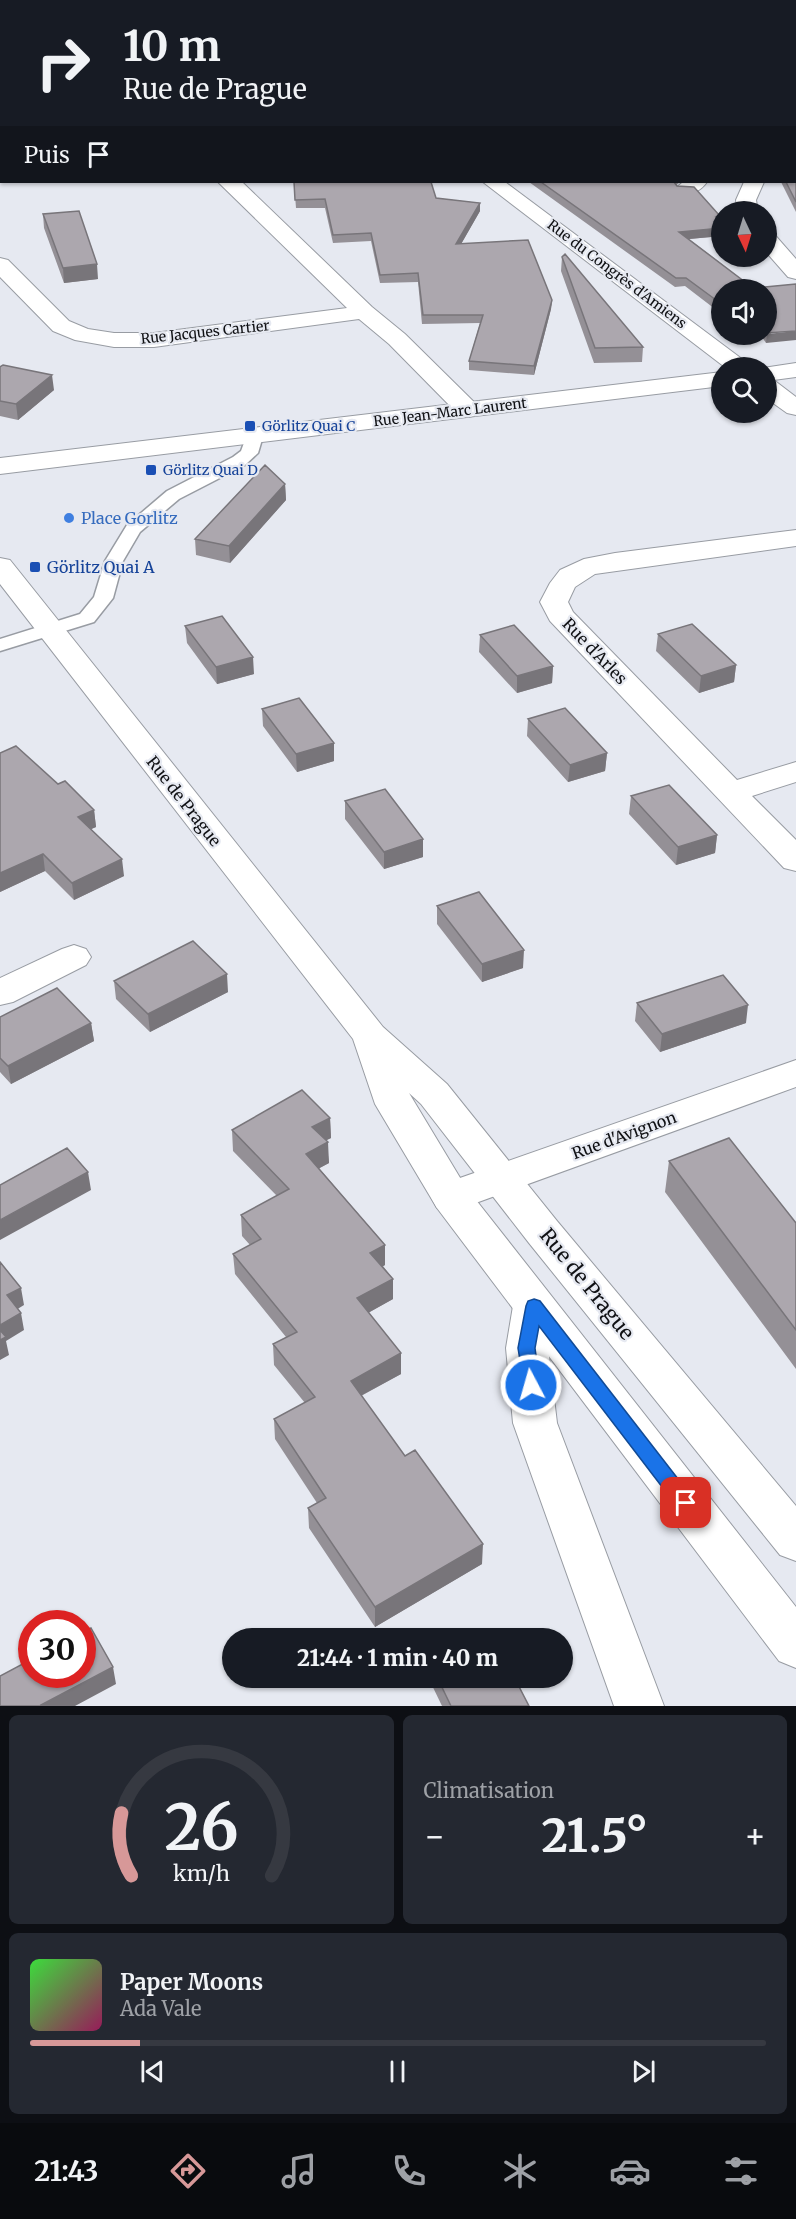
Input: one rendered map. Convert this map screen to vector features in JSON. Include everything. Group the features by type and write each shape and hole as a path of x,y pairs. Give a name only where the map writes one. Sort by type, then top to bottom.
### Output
{"street":[{"path":"229,183 364,312 397,339 468,410"},
{"name":"Rue du Congrès d'Amiens","path":"494,183 727,357"},
{"path":"746,201 754,183"},
{"path":"777,251 796,272"},
{"name":"Rue Jacques Cartier","path":"0,265 61,326 83,335 114,340 154,340 364,312"},
{"path":"777,373 796,370"},
{"name":"Rue Jean-Marc Laurent","path":"0,466 711,381"},
{"path":"777,394 796,408"},
{"name":"Rue d'Arles","path":"796,538 615,561 585,567 570,574 560,586 555,602 560,615 796,860"},
{"name":"Rue de Prague","path":"0,566 370,1036 434,1094 543,1232 796,1540"},
{"path":"731,792 796,772"},
{"path":"0,993 74,957"},
{"name":"Rue de Prague","path":"370,1036 394,1104 451,1197 796,1645"},
{"name":"Rue d'Avignon","path":"451,1197 796,1073"},
{"path":"534,1306 527,1348 535,1423 639,1706"}],"lane":[{"path":"0,645 87,618 104,598 114,561 134,529 173,495 239,461 249,453 254,436"}],"building":[{"path":"294,183 431,183 436,198 480,203 456,244 528,240 552,300 534,366 469,361 483,315 423,315 418,273 380,275 371,233 333,235 325,199 295,200"},
{"path":"542,183 675,183 677,186 694,187 711,206 711,229 679,232 711,256 711,267 725,267 741,279 711,279 711,296 686,278 676,278"},
{"path":"786,183 796,183 796,202"},
{"path":"79,211 97,264 63,268 43,214"},
{"path":"565,254 643,347 595,348 562,257"},
{"path":"796,284 796,331 777,332 777,286"},
{"path":"3,365 52,375 16,404 0,401 0,367"},
{"path":"265,465 285,484 229,546 195,539"},
{"path":"222,616 253,657 216,667 185,626"},
{"path":"692,624 736,665 701,676 658,634"},
{"path":"514,625 553,666 517,676 480,635"},
{"path":"299,698 334,743 296,754 262,709"},
{"path":"565,708 607,753 570,765 528,719"},
{"path":"16,746 58,784 65,781 94,810 78,817 122,859 72,883 43,854 0,873 0,753"},
{"path":"669,785 717,835 678,847 631,796"},
{"path":"385,789 423,839 384,852 345,801"},
{"path":"479,892 524,950 482,964 437,906"},
{"path":"193,941 227,974 148,1014 114,981"},
{"path":"723,975 748,1005 662,1034 637,1003"},
{"path":"57,988 91,1023 8,1066 0,1058 0,1017"},
{"path":"302,1090 330,1118 312,1127 328,1142 306,1154 385,1245 370,1253 393,1279 357,1298 401,1353 351,1381 405,1456 415,1450 483,1544 375,1607 308,1508 326,1498 274,1419 315,1397 273,1344 297,1332 233,1254 261,1239 241,1215 289,1189 232,1130"},
{"path":"729,1138 796,1223 796,1330 669,1161"},
{"path":"67,1148 88,1172 0,1220 0,1185"},
{"path":"0,1262 21,1288 7,1295 21,1313 0,1325"},
{"path":"0,1330 6,1337 0,1340"},
{"path":"96,1637 113,1667 96,1676"},
{"path":"18,1666 18,1688 73,1688 42,1706 0,1706 0,1676"},
{"path":"442,1688 520,1688 529,1706 451,1706"}],"place":[{"name":"Görlitz Quai C","path":"250,426"},
{"name":"Görlitz Quai D","path":"151,470"},
{"name":"Place Gorlitz","path":"69,518"},
{"name":"Görlitz Quai A","path":"35,567"}],"route":[{"path":"531,1385 527,1348 534,1306 686,1503"}]}
